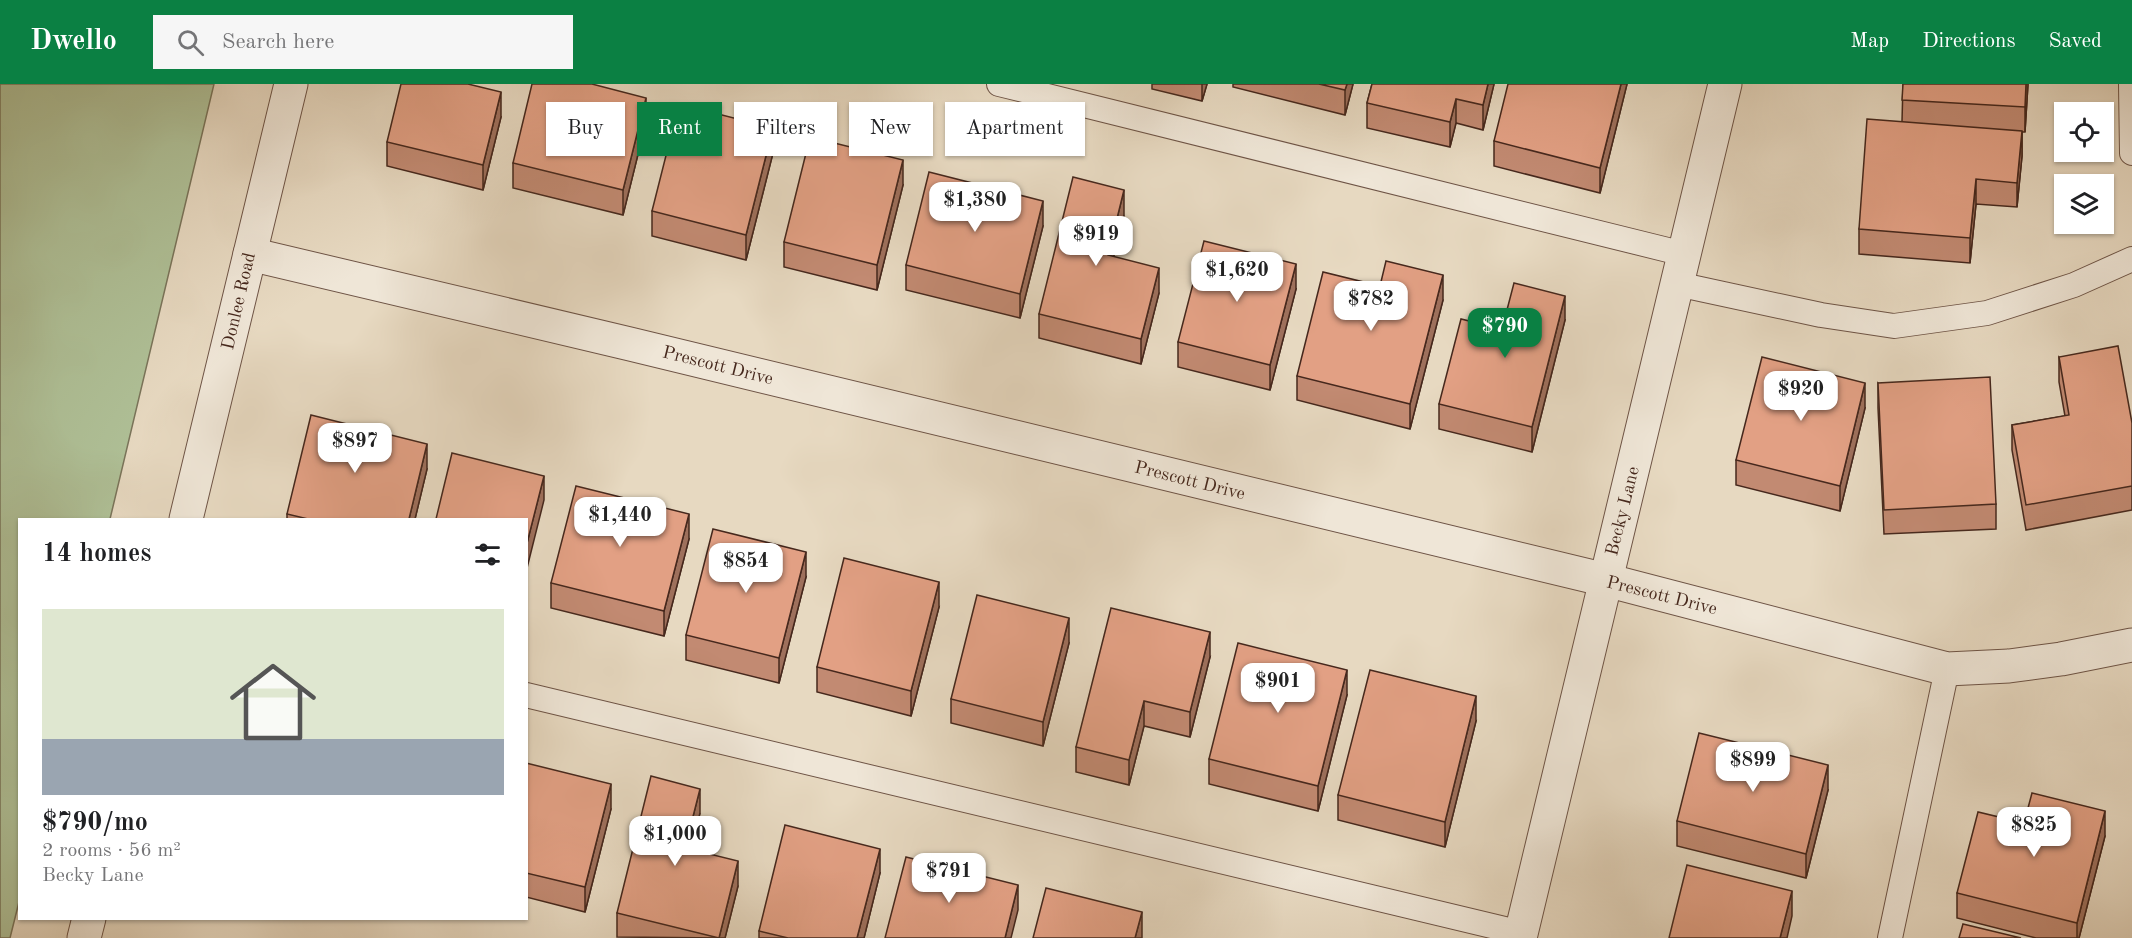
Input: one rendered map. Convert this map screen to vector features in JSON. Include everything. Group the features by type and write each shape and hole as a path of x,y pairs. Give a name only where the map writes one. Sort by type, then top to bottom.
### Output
{"street":[{"name":"Donlee Road","path":"186,518 291,84"},
{"name":"Becky Lane","path":"1520,936 1725,84"},
{"name":"Prescott Drive","path":"250,254 1606,580 1947,669 2009,666 2061,659 2132,645"}],"lane":[{"path":"999,84 1681,269 1821,315 1894,326 1987,313 2074,285 2132,259"},
{"path":"2131,84 2132,153"},
{"path":"1890,938 1947,669"},
{"path":"528,695 1520,936"}],"green space":[{"path":"0,84 214,84 110,518 18,518 18,906 10,938 0,938"}],"building":[{"path":"401,84 468,84 501,92 483,165 387,142"},
{"path":"532,84 592,84 646,98 645,102 637,102 637,134 623,190 513,163"},
{"path":"1319,84 1347,84 1345,90"},
{"path":"1372,84 1488,84 1483,105 1456,99 1450,122 1367,103"},
{"path":"1508,84 1621,84 1600,168 1494,141"},
{"path":"1903,84 2026,84 2025,107 1902,100"},
{"path":"722,115 734,118 734,156 766,156 746,235 652,211 666,156 722,156"},
{"path":"1867,119 2022,131 2017,183 1976,179 1970,238 1859,229"},
{"path":"837,144 849,147 849,156 887,156 903,160 877,265 784,242 805,156 837,156"},
{"path":"929,172 1043,201 1020,294 906,265"},
{"path":"1073,177 1124,190 1108,255 1159,268 1141,339 1039,314"},
{"path":"1204,241 1296,264 1270,365 1178,342"},
{"path":"1386,261 1443,275 1410,404 1297,376 1323,272 1380,286"},
{"path":"1514,283 1565,296 1532,427 1439,404 1461,319 1502,329"},
{"path":"2118,346 2132,423 2132,486 2026,505 2012,425 2069,415 2059,357"},
{"path":"1762,357 1865,383 1840,486 1736,460"},
{"path":"1990,377 1996,504 1884,510 1878,383"},
{"path":"311,415 427,444 409,518 304,518 287,514"},
{"path":"452,453 544,476 528,539 528,518 436,518"},
{"path":"576,486 689,514 664,611 551,583"},
{"path":"713,529 806,552 779,658 686,635"},
{"path":"844,558 939,582 911,691 817,667"},
{"path":"977,595 1069,618 1043,722 951,699"},
{"path":"1111,608 1210,632 1190,712 1144,701 1129,760 1076,747"},
{"path":"1238,643 1347,670 1318,786 1209,759"},
{"path":"1370,670 1476,696 1445,822 1338,795"},
{"path":"1699,733 1828,765 1806,854 1677,821"},
{"path":"528,763 611,784 585,887 528,873"},
{"path":"651,776 700,789 685,848 738,861 719,938 617,913"},
{"path":"2032,793 2105,811 2077,923 1957,893 1978,812 2024,823"},
{"path":"785,825 880,849 857,938 788,938 759,931"},
{"path":"906,857 1018,885 1005,938 885,938"},
{"path":"1687,865 1792,891 1780,938 1669,938"},
{"path":"1046,888 1142,912 1135,938 1033,938"},
{"path":"1963,924 2021,938 1959,938"}]}
